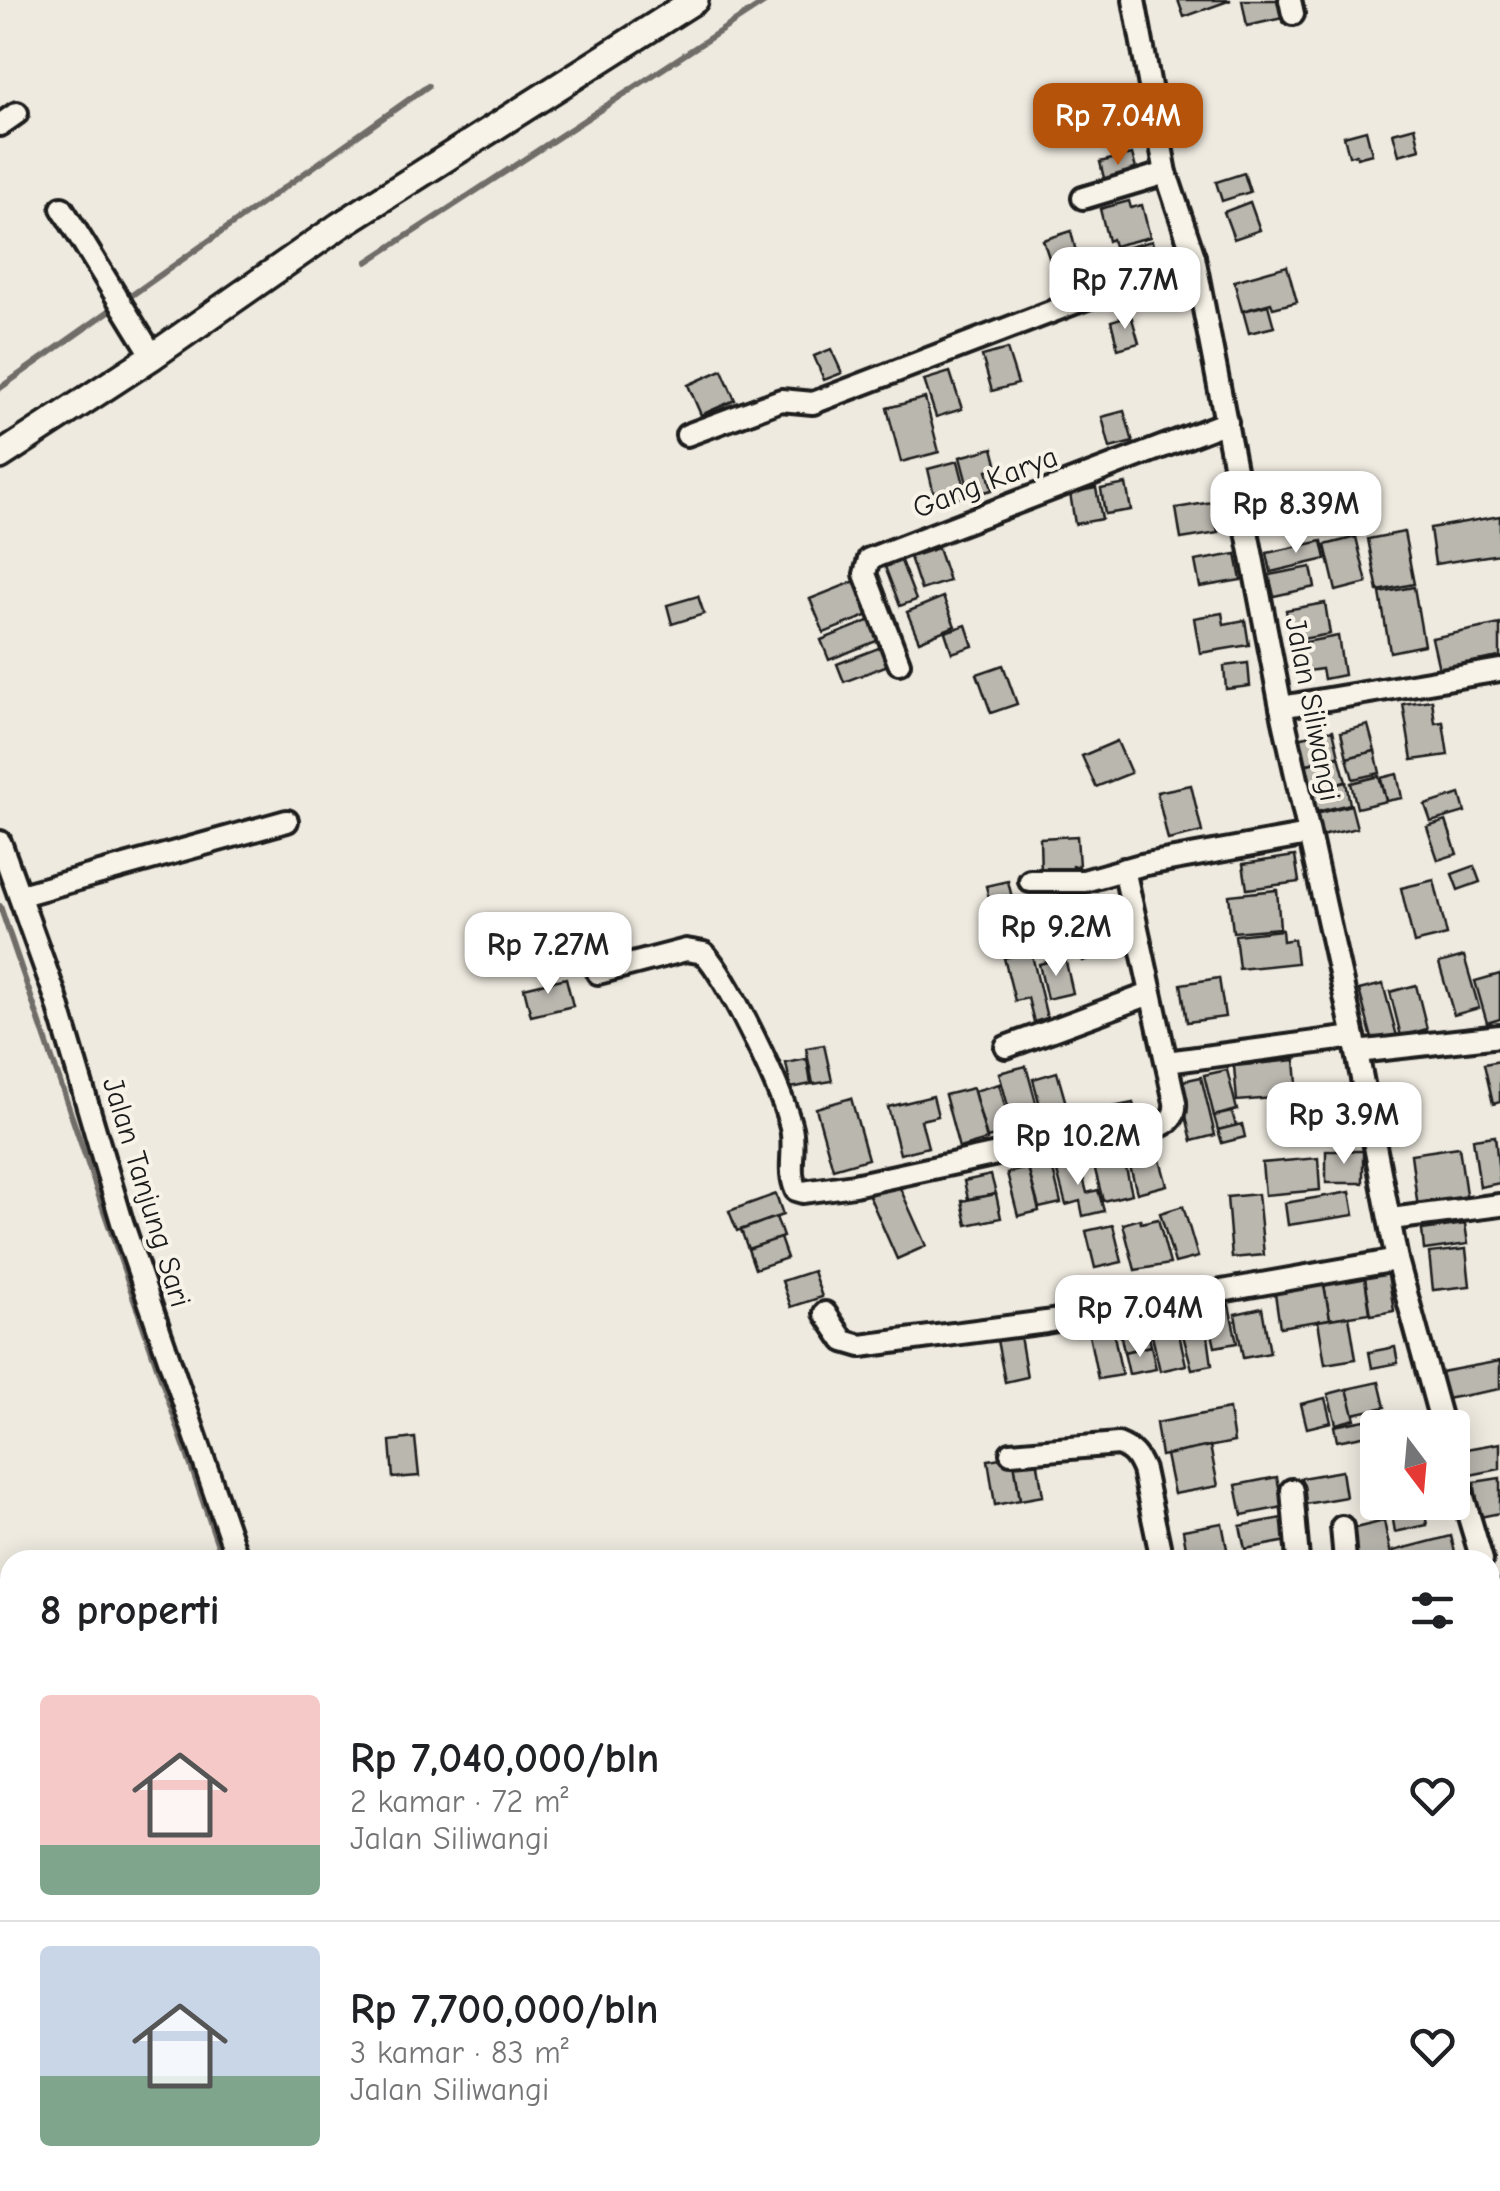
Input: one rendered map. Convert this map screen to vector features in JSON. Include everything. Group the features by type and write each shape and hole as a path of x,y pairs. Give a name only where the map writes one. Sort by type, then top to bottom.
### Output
{"main road":[{"path":"0,456 340,226 695,0"}],"street":[{"name":"Jalan Siliwangi","path":"1134,0 1166,172 1194,258 1281,707 1356,1044 1397,1260 1438,1410"},
{"path":"1083,198 1166,172"},
{"path":"62,208 152,356"},
{"path":"687,435 781,400 813,403 1194,258"},
{"name":"Gang Karya","path":"900,663 866,574 869,559 1227,422"},
{"path":"1281,707 1500,670"},
{"path":"21,894 287,820"},
{"path":"1030,881 1084,881 1124,868 1308,835"},
{"name":"Jalan Tanjung Sari","path":"2,855 21,894 56,998 122,1222 235,1550"},
{"path":"598,973 686,950 704,953 782,1101 791,1128 793,1183 796,1190 803,1192 1164,1126 1176,1112 1124,868"},
{"path":"1006,1047 1150,994"},
{"path":"1167,1062 1356,1044 1500,1036"},
{"path":"1391,1219 1500,1206"},
{"path":"825,1312 844,1341 861,1346 1046,1322 1397,1260"},
{"path":"1011,1453 1118,1444 1130,1449 1138,1456 1143,1470 1160,1550"},
{"path":"1292,1490 1297,1550"},
{"path":"1470,1520 1479,1550"},
{"path":"1342,1528 1344,1550"}],"building":[{"path":"1178,0 1231,0 1184,17"},
{"path":"1242,0 1283,0 1287,17 1247,26"},
{"path":"1415,127 1420,149 1399,155 1393,133"},
{"path":"1366,130 1372,154 1349,156 1344,136"},
{"path":"1132,154 1137,173 1105,182 1100,162"},
{"path":"1244,173 1250,192 1222,201 1216,182"},
{"path":"1129,201 1131,208 1142,205 1150,237 1114,246 1112,239 1108,241 1100,209"},
{"path":"1250,202 1260,230 1234,239 1224,212"},
{"path":"1071,231 1081,273 1057,281 1043,240"},
{"path":"1152,241 1157,261 1126,269 1121,249"},
{"path":"1287,266 1297,302 1273,308 1271,303 1242,311 1234,281"},
{"path":"1268,305 1274,327 1249,333 1243,311"},
{"path":"1131,315 1139,343 1118,349 1111,321"},
{"path":"831,349 842,373 824,380 814,356"},
{"path":"1007,349 1018,384 992,391 982,356"},
{"path":"722,370 735,400 701,415 688,385"},
{"path":"950,372 962,409 936,417 924,380"},
{"path":"925,398 939,452 901,462 887,408"},
{"path":"1124,411 1133,442 1110,448 1102,417"},
{"path":"993,448 998,467 987,470 992,490 970,495 960,457"},
{"path":"958,461 967,496 936,503 928,469"},
{"path":"1126,484 1131,510 1105,514 1101,489"},
{"path":"1096,488 1102,519 1075,524 1070,493"},
{"path":"1212,502 1218,533 1181,539 1176,508"},
{"path":"1500,516 1500,554 1435,564 1430,528"},
{"path":"1404,532 1414,584 1378,591 1368,539"},
{"path":"1356,537 1367,583 1336,591 1325,545"},
{"path":"1322,541 1326,559 1271,572 1267,553"},
{"path":"938,548 949,581 921,590 910,557"},
{"path":"1236,554 1241,580 1200,587 1195,561"},
{"path":"901,561 916,600 900,606 885,567"},
{"path":"1311,567 1315,587 1274,596 1269,575"},
{"path":"855,581 869,615 824,633 810,599"},
{"path":"1414,587 1424,645 1390,652 1380,593"},
{"path":"698,596 704,614 672,624 667,605"},
{"path":"943,597 955,626 919,641 907,612"},
{"path":"1325,603 1330,634 1291,641 1286,610"},
{"path":"1222,613 1224,624 1245,620 1249,645 1200,653 1194,618"},
{"path":"871,620 879,640 829,660 821,640"},
{"path":"1500,624 1500,657 1439,669 1432,638"},
{"path":"966,625 973,646 952,653 945,632"},
{"path":"1338,636 1344,675 1324,679 1322,669 1300,672 1295,644"},
{"path":"881,647 888,665 844,682 837,664"},
{"path":"1248,663 1250,686 1226,689 1224,666"},
{"path":"1003,665 1017,704 991,713 977,674"},
{"path":"1432,700 1435,723 1443,722 1448,755 1412,760 1403,704"},
{"path":"1368,725 1375,751 1347,758 1341,732"},
{"path":"1333,730 1339,756 1304,765 1298,738"},
{"path":"1117,741 1131,773 1096,787 1082,756"},
{"path":"1375,751 1380,773 1353,779 1347,758"},
{"path":"1339,756 1346,782 1311,790 1304,765"},
{"path":"1397,774 1402,798 1386,801 1381,778"},
{"path":"1379,776 1386,801 1357,808 1351,783"},
{"path":"1346,782 1350,804 1316,812 1311,790"},
{"path":"1191,785 1202,832 1168,840 1157,792"},
{"path":"1460,794 1465,812 1431,822 1425,805"},
{"path":"1351,805 1357,828 1321,836 1315,814"},
{"path":"1446,821 1457,854 1438,860 1427,827"},
{"path":"1077,836 1079,866 1073,866 1073,874 1041,875 1040,838"},
{"path":"1295,856 1299,882 1247,889 1243,864"},
{"path":"1474,866 1480,882 1458,890 1452,874"},
{"path":"1434,880 1447,935 1414,943 1401,888"},
{"path":"1008,881 1020,931 998,936 986,886"},
{"path":"1277,890 1280,928 1233,932 1229,895"},
{"path":"1056,900 1064,928 1048,932 1041,905"},
{"path":"1115,919 1125,946 1083,961 1073,935"},
{"path":"1282,930 1283,941 1294,939 1297,963 1239,969 1235,935"},
{"path":"1031,951 1047,1018 1034,1022 1028,998 1015,1001 1004,958"},
{"path":"1464,956 1479,1008 1454,1015 1439,963"},
{"path":"1065,958 1073,993 1047,999 1039,964"},
{"path":"1500,974 1500,1019 1487,1023 1475,981"},
{"path":"566,978 573,1006 531,1016 524,988"},
{"path":"1219,978 1225,1017 1187,1022 1181,984"},
{"path":"1383,984 1398,1040 1374,1046 1359,990"},
{"path":"1416,985 1427,1029 1401,1036 1390,992"},
{"path":"824,1045 832,1081 813,1084 806,1048"},
{"path":"807,1059 811,1084 791,1088 786,1063"},
{"path":"1295,1060 1298,1096 1237,1101 1234,1066"},
{"path":"1500,1061 1500,1102 1493,1104 1484,1064"},
{"path":"1026,1066 1045,1136 1018,1143 999,1073"},
{"path":"1227,1070 1237,1110 1214,1116 1204,1075"},
{"path":"1057,1072 1072,1125 1047,1132 1033,1079"},
{"path":"1201,1077 1215,1135 1192,1141 1178,1082"},
{"path":"999,1084 1012,1132 987,1138 974,1091"},
{"path":"973,1088 987,1140 959,1148 945,1095"},
{"path":"933,1096 938,1116 921,1120 928,1147 900,1154 888,1107"},
{"path":"851,1098 868,1159 833,1169 816,1108"},
{"path":"1133,1103 1137,1118 1117,1123 1113,1107"},
{"path":"1232,1112 1236,1126 1218,1130 1214,1116"},
{"path":"1242,1124 1245,1137 1222,1143 1218,1130"},
{"path":"1495,1136 1500,1183 1480,1187 1473,1139"},
{"path":"1154,1139 1167,1185 1137,1193 1125,1147"},
{"path":"1121,1147 1132,1194 1103,1201 1091,1154"},
{"path":"1459,1147 1467,1201 1418,1208 1411,1154"},
{"path":"1326,1151 1363,1151 1363,1183 1326,1183"},
{"path":"1078,1158 1087,1193 1098,1190 1104,1211 1083,1216 1080,1201 1066,1205 1055,1164"},
{"path":"1318,1158 1320,1190 1265,1195 1262,1163"},
{"path":"1051,1162 1061,1203 1039,1208 1028,1168"},
{"path":"1028,1168 1039,1211 1018,1216 1007,1173"},
{"path":"991,1175 996,1194 968,1199 964,1181"},
{"path":"896,1179 926,1246 897,1259 867,1191"},
{"path":"1350,1192 1354,1215 1288,1225 1285,1203"},
{"path":"776,1194 783,1215 737,1231 729,1211"},
{"path":"996,1194 1001,1218 967,1225 962,1201"},
{"path":"1258,1194 1264,1255 1232,1258 1227,1197"},
{"path":"1183,1206 1198,1257 1175,1263 1160,1213"},
{"path":"776,1217 783,1237 748,1249 741,1230"},
{"path":"1140,1219 1141,1223 1158,1219 1170,1264 1135,1270 1123,1224"},
{"path":"1465,1224 1468,1244 1424,1250 1422,1230"},
{"path":"1113,1225 1122,1262 1095,1268 1086,1231"},
{"path":"780,1238 787,1258 755,1269 748,1249"},
{"path":"1466,1249 1470,1286 1433,1290 1429,1253"},
{"path":"1387,1268 1394,1311 1371,1315 1364,1272"},
{"path":"813,1271 822,1297 791,1307 782,1281"},
{"path":"1364,1272 1370,1313 1330,1319 1323,1279"},
{"path":"1323,1279 1330,1319 1280,1327 1274,1287"},
{"path":"1229,1305 1237,1343 1215,1347 1207,1310"},
{"path":"1262,1308 1270,1353 1243,1358 1235,1314"},
{"path":"1205,1315 1212,1365 1192,1369 1179,1320"},
{"path":"1349,1316 1356,1359 1325,1364 1318,1321"},
{"path":"1111,1320 1122,1375 1098,1379 1087,1325"},
{"path":"1146,1321 1151,1346 1124,1352 1119,1326"},
{"path":"1177,1325 1186,1365 1160,1371 1151,1331"},
{"path":"1020,1336 1027,1377 1005,1382 997,1340"},
{"path":"1151,1346 1156,1369 1129,1374 1124,1352"},
{"path":"1395,1347 1398,1363 1372,1368 1369,1352"},
{"path":"1500,1361 1500,1389 1446,1399 1441,1372"},
{"path":"1379,1382 1385,1407 1353,1414 1347,1389"},
{"path":"1347,1389 1355,1419 1336,1424 1328,1394"},
{"path":"1325,1398 1331,1422 1307,1428 1301,1404"},
{"path":"1229,1409 1234,1442 1161,1456 1156,1423"},
{"path":"1360,1421 1360,1437 1337,1441 1334,1426"},
{"path":"415,1438 419,1476 393,1478 390,1441"},
{"path":"1500,1443 1500,1469 1470,1475 1470,1448"},
{"path":"1210,1446 1218,1486 1174,1494 1166,1455"},
{"path":"1036,1452 1043,1496 1020,1500 1013,1456"},
{"path":"1013,1456 1020,1500 995,1505 988,1460"},
{"path":"1342,1471 1346,1497 1305,1504 1301,1478"},
{"path":"1277,1477 1283,1507 1242,1515 1236,1485"},
{"path":"1500,1478 1500,1513 1480,1517 1474,1482"},
{"path":"1282,1518 1287,1541 1245,1549 1240,1526"},
{"path":"1393,1520 1426,1520 1427,1525 1395,1532"},
{"path":"1384,1521 1390,1550 1352,1550 1347,1530"},
{"path":"1222,1523 1227,1550 1186,1550 1183,1530"},
{"path":"1451,1536 1454,1550 1397,1550"}],"waterway":[{"path":"367,262 768,0"},
{"path":"125,300 428,86"},
{"path":"0,388 112,309"},
{"path":"0,906 220,1550"}]}
